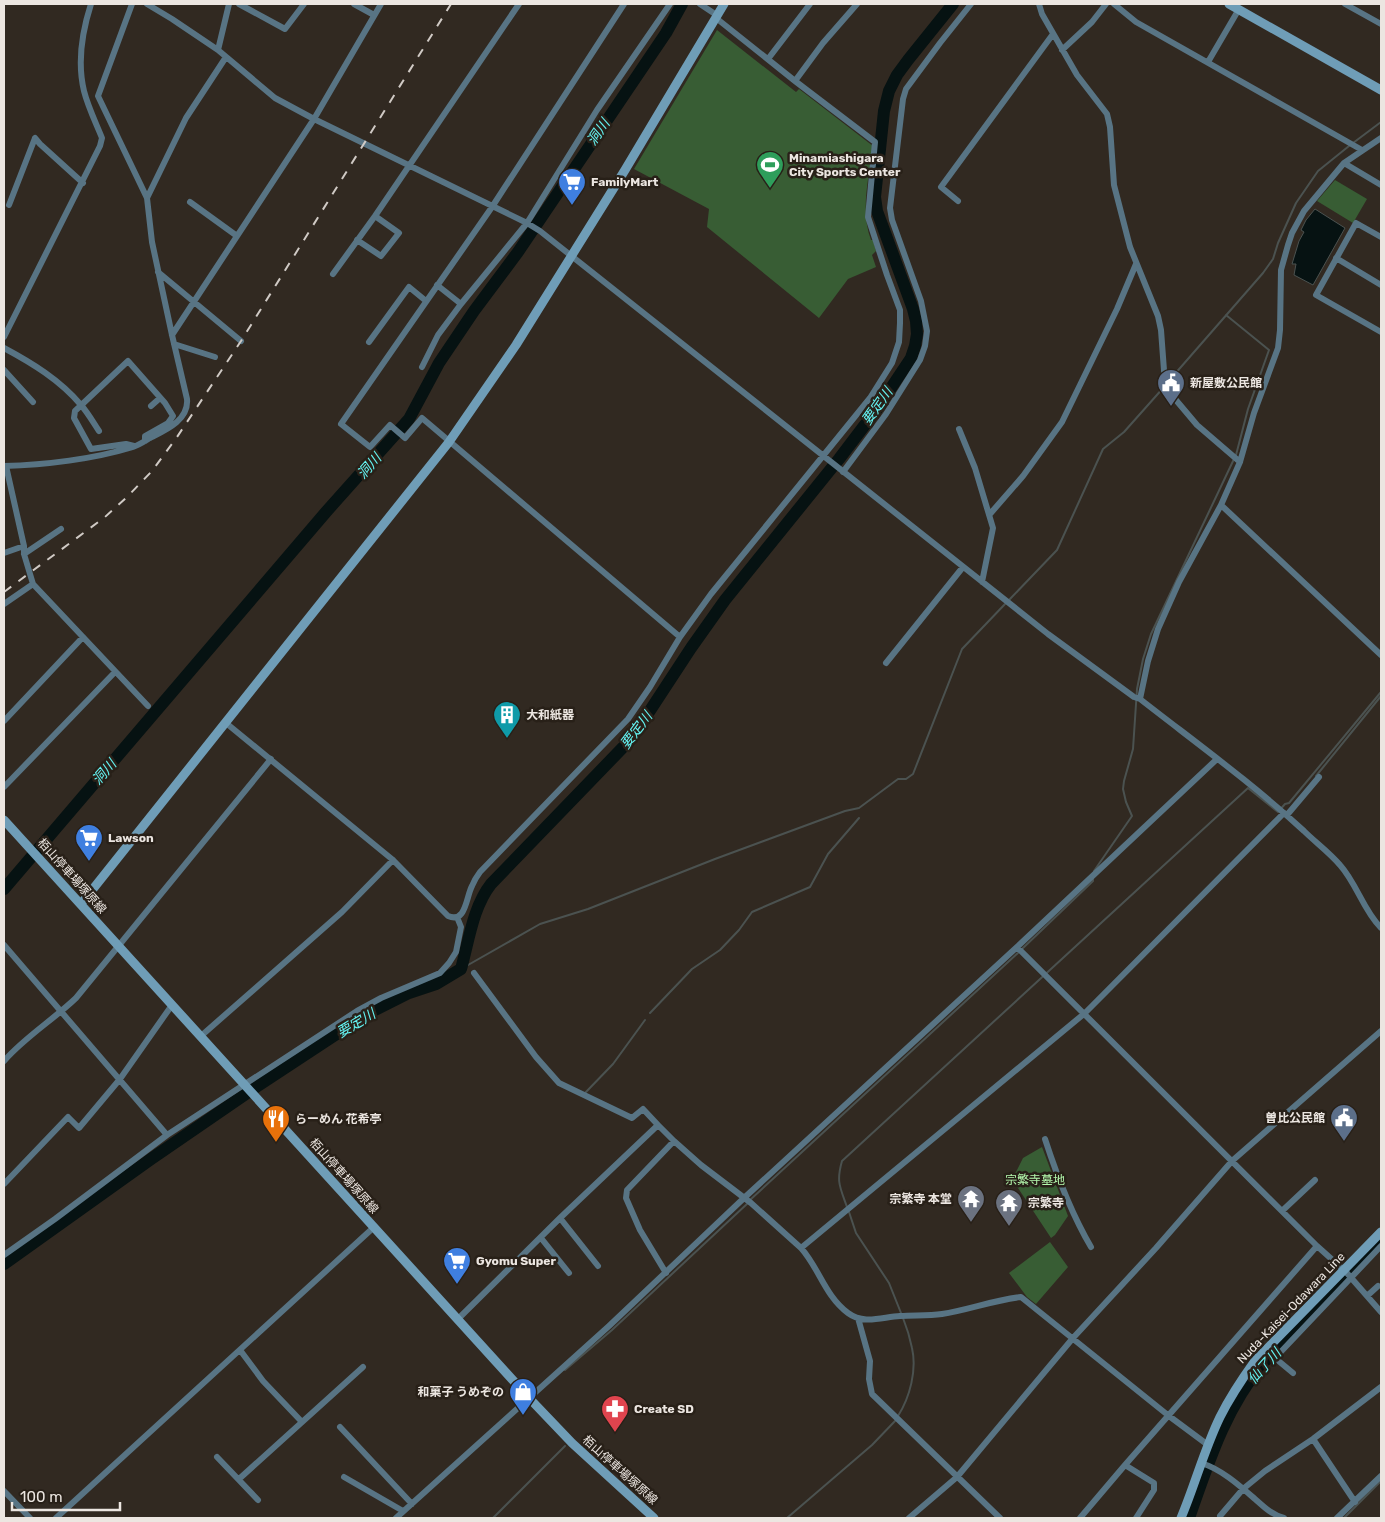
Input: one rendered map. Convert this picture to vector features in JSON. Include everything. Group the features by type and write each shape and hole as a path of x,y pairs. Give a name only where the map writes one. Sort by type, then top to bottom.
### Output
{"main road":[{"path":"81,904 448,442 516,345 724,4"},
{"path":"1229,4 1240,6 1381,90"},
{"name":"栢山停車場塚原線","path":"4,820 530,1399 572,1443 654,1518"},
{"name":"Nuda-Kaisei-Odawara Line","path":"1181,1518 1203,1463 1208,1445 1220,1418 1242,1378 1255,1361 1345,1272 1381,1232"}],"street":[{"path":"4,337 100,146 102,138 84,92 81,76 80,54 86,18 91,4"},
{"path":"132,4 98,96 147,198 152,242 188,405 177,423 171,428 135,447 44,464 5,466 24,546 24,554 33,584 148,706"},
{"path":"147,4 218,50 275,98 540,231 1048,634 1138,698 1285,813 1340,865 1355,886 1371,916 1381,928"},
{"path":"218,50 229,4"},
{"path":"239,4 285,29 304,4"},
{"path":"354,4 374,16"},
{"path":"172,335 314,119 381,4"},
{"path":"333,274 375,216 519,4"},
{"path":"624,4 492,207 341,424 370,447 390,425 405,438 422,418 680,637"},
{"path":"422,367 438,335 461,304 528,224 597,110 670,4"},
{"path":"226,723 393,860 448,916 452,918 457,917 463,912 471,886 480,872 628,719 680,637 711,594 825,458 870,398 892,363 899,342 900,310 868,217 875,142 795,81 700,4"},
{"path":"768,59 810,4"},
{"path":"795,81 823,43 857,4"},
{"path":"841,471 886,414 920,360 925,346 926,331 921,301 892,220 890,208 903,99 911,82 971,4"},
{"path":"1039,4 1040,10 1077,75 1107,114 1110,127 1114,185 1130,247 1158,316 1161,330 1165,384 1170,393 1197,424 1240,462"},
{"path":"1062,50 1092,22 1106,4"},
{"path":"1114,4 1136,22 1362,150"},
{"path":"1345,4 1381,24"},
{"path":"1208,62 1240,6"},
{"path":"958,201 941,187 1053,34"},
{"path":"147,198 186,118 226,57"},
{"path":"9,204 35,138 83,183"},
{"path":"1138,698 1158,629 1179,582 1221,505 1240,462 1254,413 1278,348 1281,270 1288,245 1304,211 1344,163 1381,138"},
{"path":"1344,163 1381,185"},
{"path":"190,202 237,236"},
{"path":"357,240 381,256 399,233 375,216"},
{"path":"1381,238 1356,223 1316,296 1381,332"},
{"path":"1336,258 1381,285"},
{"path":"990,514 1024,476 1062,422 1117,309 1136,264"},
{"path":"158,272 241,341"},
{"path":"437,285 461,304"},
{"path":"369,342 408,287 426,301"},
{"path":"174,344 215,357"},
{"path":"4,348 33,364 64,388 82,405 99,431"},
{"path":"135,447 126,444 91,449 74,418 74,414 82,405 128,361 165,403 173,416 168,423 145,436 145,441"},
{"path":"4,370 33,402"},
{"path":"151,406 160,398"},
{"path":"959,429 975,468 993,528 982,582"},
{"path":"1221,505 1381,656"},
{"path":"24,554 61,529"},
{"path":"4,552 24,546"},
{"path":"886,663 963,567"},
{"path":"4,604 33,584"},
{"path":"4,721 83,637"},
{"path":"4,787 115,672"},
{"path":"4,1061 13,1050 62,1012 76,998 271,759"},
{"path":"396,1518 530,1399 747,1200 1217,760"},
{"path":"801,1248 1085,1014 1319,777"},
{"path":"201,1036 342,912 393,860"},
{"path":"4,1255 167,1135 357,1011 381,998 440,973 456,952 461,927 457,917"},
{"path":"4,945 167,1135"},
{"path":"1017,947 1380,1309"},
{"path":"474,973 536,1057 559,1083 632,1118 643,1109 701,1165 747,1200 801,1248 838,1304 848,1313 866,1320 940,1314 1021,1297 1208,1445"},
{"path":"4,1184 68,1117 79,1128 120,1080 172,1005"},
{"path":"909,1518 957,1477 1073,1338 1156,1248 1232,1161 1381,1031"},
{"path":"457,1320 658,1125"},
{"path":"1045,1139 1077,1223 1090,1247"},
{"path":"666,1273 640,1230 626,1198 627,1190 674,1141"},
{"path":"1282,1211 1315,1180"},
{"path":"560,1218 598,1266"},
{"path":"56,1518 373,1228"},
{"path":"540,1238 569,1273"},
{"path":"1080,1518 1316,1246"},
{"path":"1275,1358 1381,1246"},
{"path":"1367,1296 1378,1286"},
{"path":"858,1318 870,1361 869,1379 872,1394 1000,1518"},
{"path":"240,1350 262,1381 302,1422"},
{"path":"1267,1351 1293,1373"},
{"path":"239,1479 363,1367"},
{"path":"1220,1516 1243,1489 1265,1471 1381,1387"},
{"path":"340,1427 412,1504"},
{"path":"1313,1438 1355,1502"},
{"path":"1131,1446 1137,1452"},
{"path":"217,1457 258,1500"},
{"path":"1203,1463 1212,1466 1274,1515 1284,1518"},
{"path":"1125,1465 1154,1483 1154,1490 1136,1518"},
{"path":"1338,1518 1381,1476"},
{"path":"344,1477 404,1511"},
{"path":"4,1491 30,1518"}],"green space":[{"name":"Minamiashigara City Sports Center","path":"717,30 796,92 799,89 873,146 866,217 871,240 873,240 876,251 872,255 876,267 848,279 819,318 707,227 709,209 634,169"},
{"path":"1335,180 1367,199 1353,223 1317,201"},
{"name":"宗繁寺墓地","path":"1042,1147 1068,1216 1051,1238 1010,1176 1016,1172 1023,1158"},
{"path":"1050,1242 1068,1267 1036,1304 1027,1297 1009,1273"}],"shaded area":[{"path":"1315,209 1345,228 1313,285 1294,275 1296,264 1292,264 1299,241 1304,232 1301,230"}],"waterway":[{"name":"洞川","path":"4,889 326,512 409,419 439,363 474,311 518,252 666,33 682,4"},
{"name":"要定川","path":"4,1264 151,1159 367,1014 409,993 436,984 461,969 476,913 491,884 632,738 725,600 839,459 877,409 911,358 917,334 916,321 877,211 875,197 884,111 889,91 897,75 953,4"},
{"path":"1353,143 1381,122"},
{"path":"1167,383 1273,259 1296,203 1318,171 1349,146"},
{"path":"1226,315 1269,350 1248,409 1236,455"},
{"path":"1009,600 1057,550 1103,449 1124,432 1164,387"},
{"path":"1094,871 1132,816 1123,789 1133,749 1137,689 1143,659 1151,634 1234,459"},
{"path":"461,969 540,924 588,909 715,859 845,811 859,808 898,779 906,779 913,774 962,649 1006,603"},
{"path":"847,1207 840,1184 839,1174 842,1161 1248,788 1278,812 1285,804 1289,803 1381,692"},
{"path":"1316,776 1381,696"},
{"path":"650,1013 692,969 720,950 739,930 752,912 810,887 828,854 859,818"},
{"path":"1022,949 1093,879"},
{"path":"750,1200 1019,952"},
{"path":"585,1093 613,1064 645,1020"},
{"path":"565,1370 612,1330 748,1203"},
{"path":"849,1212 856,1233 889,1283 901,1313"},
{"name":"仙了川","path":"1189,1518 1219,1437 1249,1381 1263,1363 1381,1241"},
{"path":"898,1416 909,1392 914,1365 911,1344 903,1318"},
{"path":"787,1518 872,1445 896,1420"},
{"path":"493,1518 565,1446"},
{"path":"1344,1518 1381,1481"}],"railway":[{"path":"4,592 105,517 152,471 241,341 451,4"}],"place":[{"name":"Minamiashigara City Sports Center","path":"770,189"},
{"name":"FamilyMart","path":"572,206"},
{"name":"新屋敷公民館","path":"1171,407"},
{"name":"大和紙器","path":"507,739"},
{"name":"Lawson","path":"89,862"},
{"name":"曽比公民館","path":"1344,1142"},
{"name":"らーめん 花希亭","path":"276,1143"},
{"name":"宗繁寺 本堂","path":"971,1223"},
{"name":"宗繁寺","path":"1009,1227"},
{"name":"Gyomu Super","path":"457,1285"},
{"name":"和菓子 うめぞの","path":"523,1416"},
{"name":"Create SD","path":"615,1433"}]}
